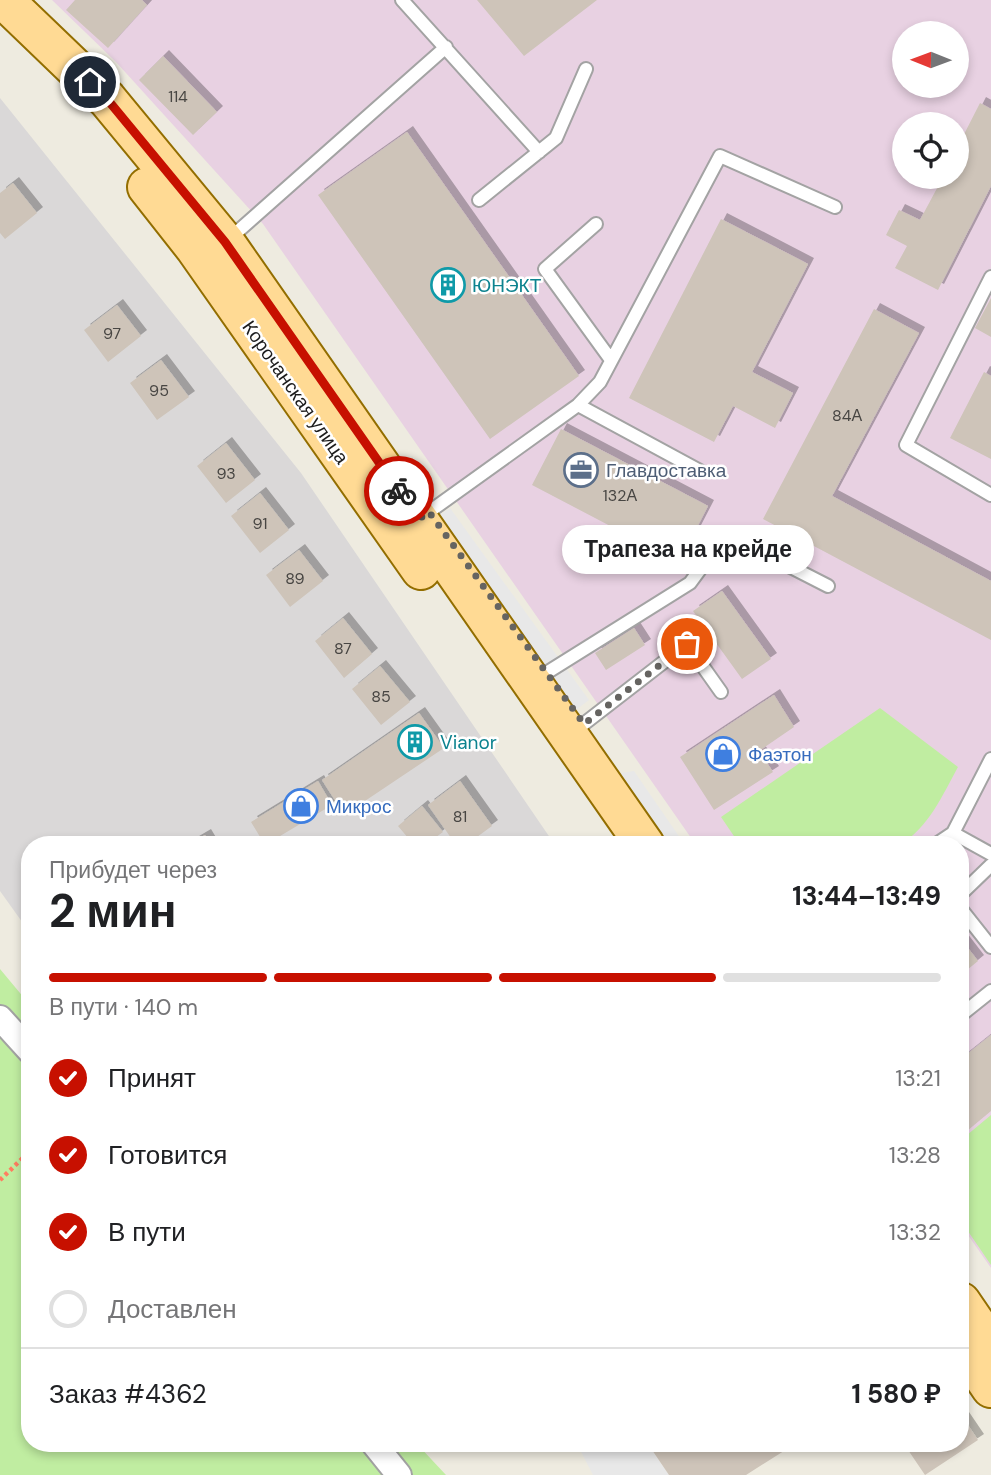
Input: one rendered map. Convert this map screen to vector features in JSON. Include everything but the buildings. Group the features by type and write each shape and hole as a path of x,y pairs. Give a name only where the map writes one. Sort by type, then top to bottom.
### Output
{"main road":[{"name":"Корочанская улица","path":"4,0 107,99 215,251 608,836"},
{"name":"Корочанская улица","path":"0,30 89,114 215,251 428,518 576,725 640,836"},
{"path":"970,1349 991,1388"}],"street":[{"path":"0,1018 21,1041"},
{"path":"380,1452 399,1475"}],"lane":[{"path":"402,0 539,152"},
{"path":"215,251 446,47"},
{"path":"479,201 556,138 586,69"},
{"path":"428,518 578,405 600,382 720,156 835,208"},
{"path":"596,224 545,269 611,360"},
{"path":"991,277 906,445 991,495"},
{"path":"578,405 701,471"},
{"path":"542,675 690,583 726,534 828,586"},
{"path":"576,725 687,644 721,691"},
{"path":"948,836 953,833 991,759"},
{"path":"953,833 959,836"},
{"path":"969,841 991,853"},
{"path":"969,886 991,865"},
{"path":"969,919 991,947"},
{"path":"969,1009 991,991"}],"path":[{"path":"0,1180 21,1160"}],"shaded area":[{"path":"52,0 991,0 991,1268 969,1236 969,836 690,836 263,224 116,62"},
{"path":"0,98 301,473 549,836 21,836 21,920 0,891"},
{"path":"450,508 589,700 565,718 426,525"},
{"path":"634,771 679,836 639,836 597,777"},
{"path":"581,1452 653,1452 669,1475 593,1475"}],"green space":[{"path":"880,708 958,767 934,810 912,836 734,836 721,817"},
{"path":"0,969 21,994 21,1452 424,1452 446,1475 0,1475"},
{"path":"991,1115 991,1265 969,1233 969,1133"}],"way so far":[{"path":"399,491 419,519 429,512 584,724 687,644"}],"place":[{"name":"ЮНЭКТ","path":"448,285"},
{"name":"Главдоставка","path":"581,470"},
{"name":"Трапеза на крейде","path":"687,644"},
{"name":"Vianor","path":"415,742"},
{"name":"Фаэтон","path":"723,754"},
{"name":"Микрос","path":"301,806"}],"route":[{"path":"90,82 225,242 399,491"}]}
